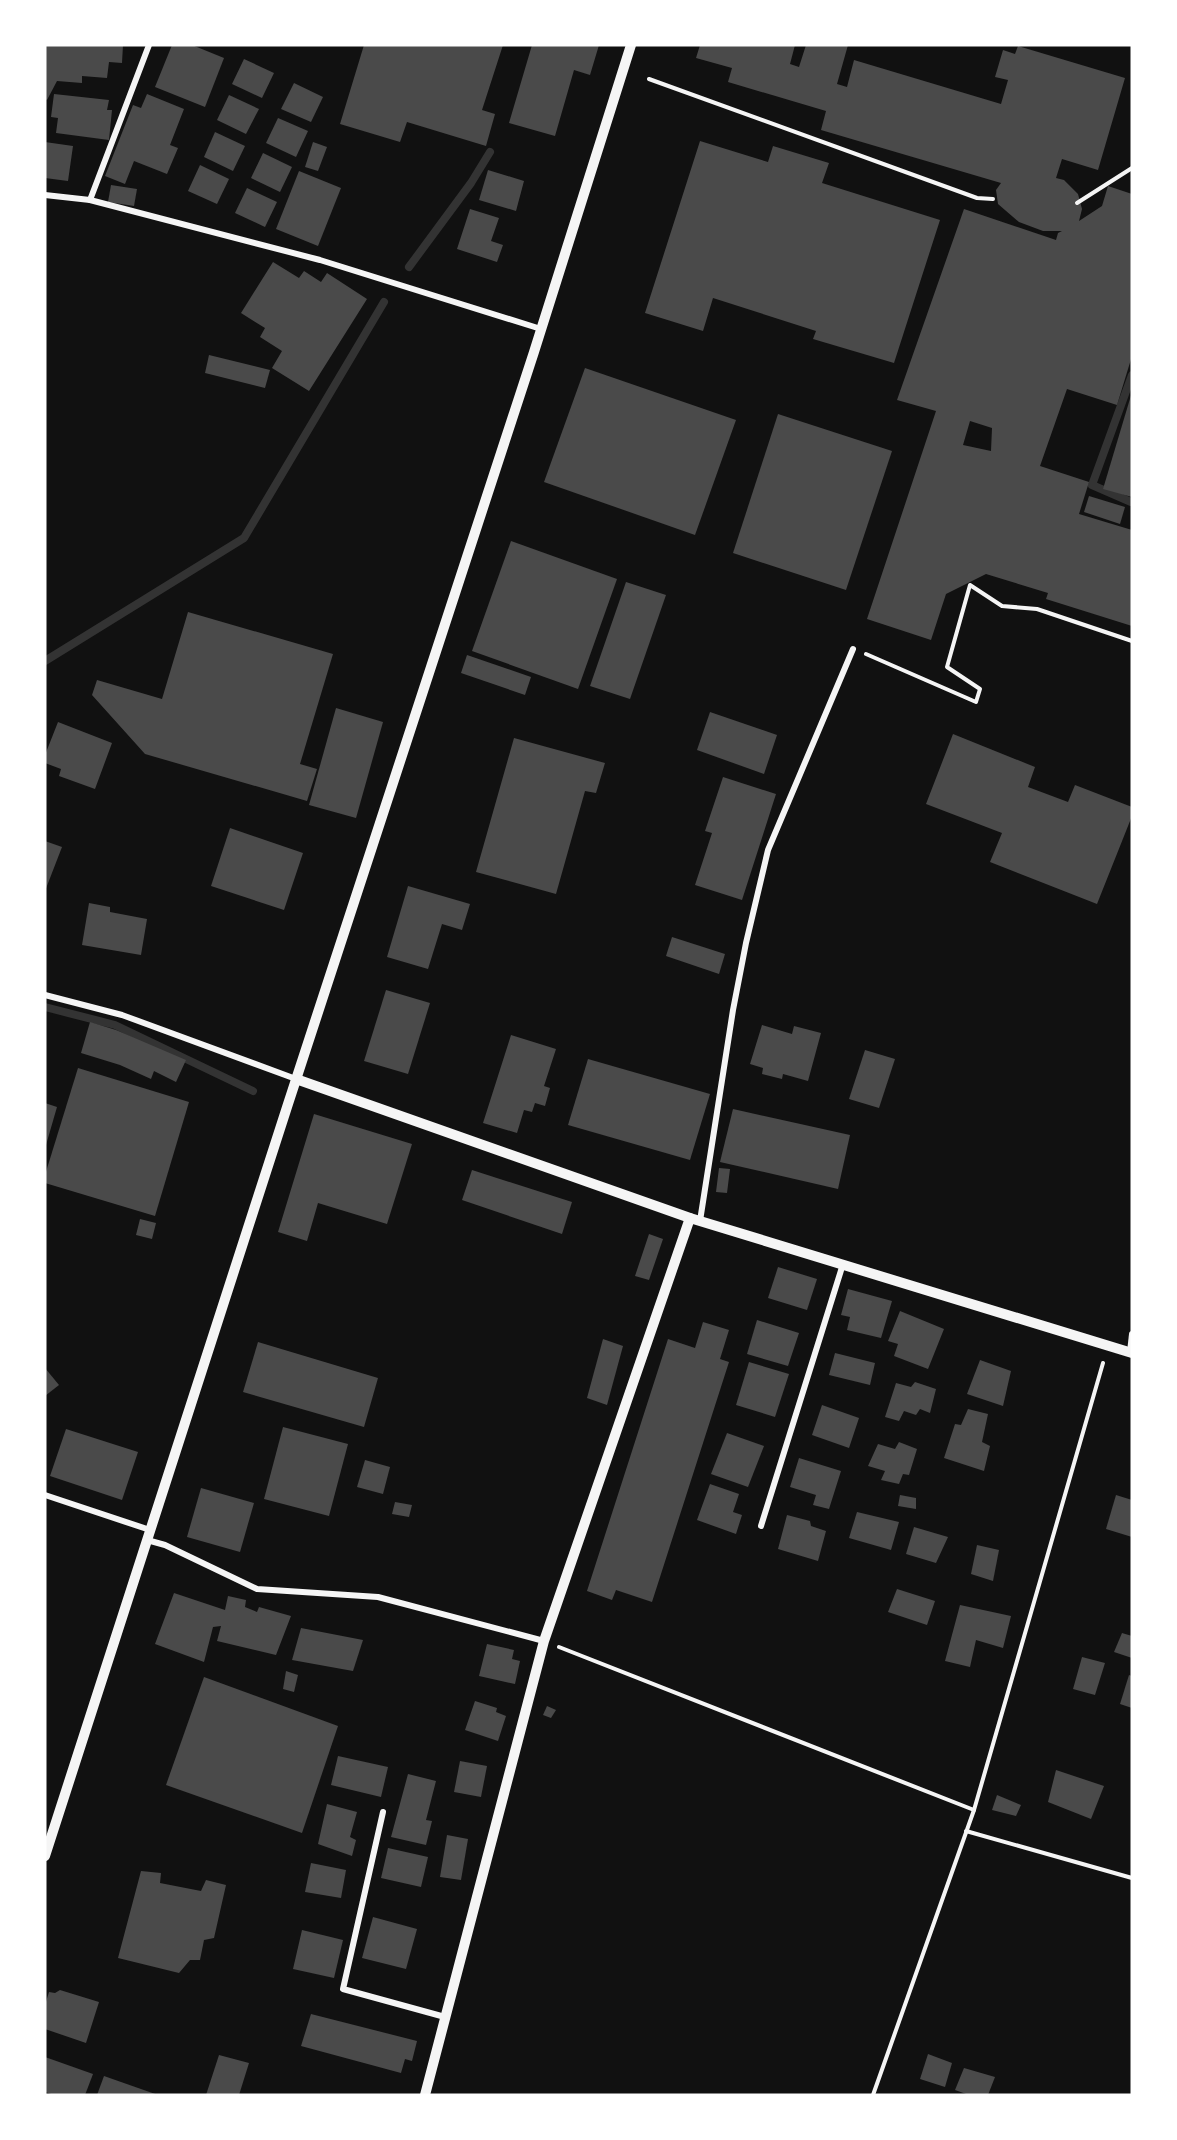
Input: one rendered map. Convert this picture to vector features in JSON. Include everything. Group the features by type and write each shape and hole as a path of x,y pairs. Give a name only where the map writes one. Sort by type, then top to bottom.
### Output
{"street":[{"path":"90,200 149,45"},
{"path":"45,1856 541,329 631,45"},
{"path":"45,195 90,200 320,260 541,329"},
{"path":"425,2095 543,1641 695,1219 746,943 768,850 853,649"},
{"path":"45,995 123,1015 296,1079 695,1219 1131,1353 1132,1334"},
{"path":"761,1526 843,1264"},
{"path":"45,1495 149,1535 257,1589 378,1597 543,1641"},
{"path":"383,1812 343,1989 445,2017"}],"path":[{"path":"649,79 977,198 993,199"},
{"path":"1077,203 1132,168"},
{"path":"853,649 976,702 981,689 947,667 970,585 1002,606 1036,609 1132,641"},
{"path":"873,2095 974,1810 1108,1345"},
{"path":"543,1641 974,1810"},
{"path":"966,1831 1132,1878"}],"building":[{"path":"45,45 123,45 122,63 109,62 107,78 82,76 82,83 57,81 47,100 45,99"},
{"path":"172,45 192,45 224,58 205,107 155,87"},
{"path":"364,45 503,45 482,110 495,114 486,146 407,122 400,142 340,124"},
{"path":"532,45 599,45 590,75 574,70 555,136 509,123"},
{"path":"700,45 795,45 790,64 799,67 806,45 848,45 837,84 847,87 854,60 1001,104 1008,80 995,77 1003,50 1015,54 1018,46 1125,78 1098,170 1062,159 1056,178 1064,180 1078,194 1082,209 1079,221 1102,206 1108,186 1132,194 1132,356 1117,405 1067,389 1040,466 1089,482 1079,514 1132,530 1132,626 1046,599 1048,593 986,574 946,594 931,640 867,619 936,411 897,400 964,209 1056,240 1058,233 1062,231 1043,231 1019,222 998,204 996,190 1001,183 821,130 826,111 728,82 732,68 696,58","holes":["970,421 992,428 991,451 963,445"]},
{"path":"244,59 274,73 262,98 232,84"},
{"path":"294,83 323,97 311,122 281,109"},
{"path":"54,94 109,100 107,110 112,110 109,140 56,133 58,118 51,117"},
{"path":"147,94 184,109 170,145 178,148 167,174 134,161 125,184 105,176 133,105 141,108"},
{"path":"229,95 259,109 246,134 217,120"},
{"path":"278,118 308,131 296,157 266,143"},
{"path":"215,132 245,146 233,171 204,157"},
{"path":"700,141 768,162 773,146 829,163 822,183 940,220 894,363 813,339 816,331 713,298 703,331 645,313"},
{"path":"45,142 73,146 68,181 45,178"},
{"path":"313,142 327,147 318,171 305,167"},
{"path":"263,153 292,167 280,192 251,178"},
{"path":"200,165 229,179 217,204 188,191"},
{"path":"488,170 524,181 516,211 479,200"},
{"path":"299,171 341,188 318,246 276,229"},
{"path":"111,185 137,189 134,206 108,202"},
{"path":"247,188 277,202 265,227 235,213"},
{"path":"470,209 499,218 491,241 503,245 497,262 457,249"},
{"path":"273,262 299,278 304,271 321,282 327,273 367,299 309,391 272,368 282,351 260,337 265,328 241,313"},
{"path":"209,355 270,370 265,388 205,373"},
{"path":"585,368 736,420 695,535 544,482"},
{"path":"1132,392 1132,497 1103,489"},
{"path":"778,414 892,451 846,590 733,553"},
{"path":"1089,496 1125,507 1120,524 1084,512"},
{"path":"511,541 617,579 578,689 472,651"},
{"path":"626,582 666,595 630,699 590,686"},
{"path":"188,612 333,654 300,764 317,769 307,801 145,754 92,695 97,680 162,699"},
{"path":"467,655 531,677 525,695 461,673"},
{"path":"336,708 383,722 356,818 309,805"},
{"path":"710,712 777,735 764,774 697,750"},
{"path":"58,722 112,743 95,789 59,776 61,769 45,763 45,755"},
{"path":"953,734 1035,767 1028,787 1068,802 1075,785 1132,807 1132,816 1097,904 990,862 1002,833 926,804"},
{"path":"514,738 605,763 596,793 585,791 556,894 476,872"},
{"path":"723,777 776,794 742,900 695,885 712,833 705,831"},
{"path":"230,828 303,853 284,910 211,886"},
{"path":"45,841 62,847 45,891"},
{"path":"408,886 470,904 462,930 442,924 428,969 387,957"},
{"path":"89,903 110,907 110,912 147,919 141,955 82,945"},
{"path":"672,937 725,954 719,974 666,956"},
{"path":"386,990 430,1003 408,1074 364,1061"},
{"path":"90,1022 116,1030 186,1060 176,1082 154,1071 151,1079 120,1065 81,1053"},
{"path":"762,1025 792,1034 794,1026 821,1033 808,1081 783,1074 782,1079 762,1074 763,1068 750,1064"},
{"path":"511,1035 556,1049 544,1086 550,1088 545,1106 535,1103 532,1112 524,1110 517,1133 483,1123"},
{"path":"865,1050 895,1059 879,1108 849,1099"},
{"path":"588,1059 710,1094 690,1160 568,1125"},
{"path":"78,1068 189,1102 155,1216 45,1183 45,1175"},
{"path":"45,1103 57,1107 46,1145 45,1145"},
{"path":"733,1109 850,1135 838,1189 720,1162"},
{"path":"314,1114 412,1144 387,1224 318,1203 307,1241 278,1232"},
{"path":"719,1168 730,1169 727,1193 716,1192"},
{"path":"472,1170 572,1202 562,1234 462,1200"},
{"path":"140,1219 156,1223 152,1239 136,1235"},
{"path":"649,1234 663,1239 649,1280 635,1276"},
{"path":"778,1267 817,1279 807,1310 768,1298"},
{"path":"848,1289 892,1301 881,1338 847,1330 850,1317 841,1315"},
{"path":"900,1311 944,1329 928,1369 894,1356 898,1344 888,1341"},
{"path":"757,1320 799,1333 788,1366 747,1354"},
{"path":"703,1322 729,1330 720,1359 729,1362 652,1602 616,1590 612,1600 587,1591 668,1339 695,1348"},
{"path":"603,1339 623,1346 607,1405 587,1398"},
{"path":"258,1342 378,1378 364,1427 243,1392"},
{"path":"835,1353 875,1363 870,1385 829,1375"},
{"path":"980,1360 1011,1371 1003,1406 967,1394"},
{"path":"749,1362 789,1374 775,1417 736,1405"},
{"path":"45,1368 59,1385 45,1396"},
{"path":"915,1382 936,1389 930,1413 920,1409 916,1415 904,1411 899,1421 885,1417 896,1383 911,1387"},
{"path":"822,1405 859,1418 849,1448 812,1435"},
{"path":"968,1409 988,1414 982,1442 990,1446 984,1471 944,1458 955,1424 961,1425"},
{"path":"283,1427 348,1444 329,1516 264,1499"},
{"path":"66,1429 138,1452 122,1500 50,1476"},
{"path":"727,1433 764,1446 748,1487 711,1474"},
{"path":"899,1442 917,1449 909,1475 903,1474 899,1484 881,1480 885,1471 868,1466 878,1444 895,1449"},
{"path":"799,1458 841,1471 829,1509 813,1505 816,1495 790,1487"},
{"path":"365,1460 390,1467 383,1494 357,1487"},
{"path":"710,1484 739,1494 733,1512 742,1515 736,1534 697,1520"},
{"path":"201,1488 254,1503 240,1552 187,1537"},
{"path":"900,1495 916,1498 916,1509 898,1506"},
{"path":"1116,1495 1132,1500 1132,1537 1106,1529"},
{"path":"395,1502 412,1505 409,1517 392,1514"},
{"path":"857,1512 899,1522 891,1550 849,1538"},
{"path":"787,1515 810,1521 811,1526 826,1531 818,1561 778,1549"},
{"path":"914,1527 948,1537 936,1563 906,1554"},
{"path":"977,1545 999,1550 993,1581 971,1574"},
{"path":"897,1589 935,1601 927,1625 888,1612"},
{"path":"174,1593 225,1610 228,1596 246,1600 245,1607 257,1612 259,1607 291,1616 276,1655 217,1641 221,1626 213,1627 204,1662 155,1644"},
{"path":"960,1605 1011,1616 1003,1648 976,1640 970,1667 945,1661"},
{"path":"301,1628 363,1640 353,1671 292,1660"},
{"path":"1122,1633 1132,1636 1132,1658 1114,1652"},
{"path":"487,1644 514,1650 512,1659 520,1661 515,1684 479,1676"},
{"path":"1082,1657 1105,1663 1095,1695 1073,1689"},
{"path":"286,1671 298,1675 294,1692 283,1689"},
{"path":"1129,1675 1132,1676 1132,1708 1120,1704"},
{"path":"204,1677 338,1726 302,1833 166,1785"},
{"path":"475,1701 497,1708 496,1712 506,1716 498,1741 465,1730"},
{"path":"547,1706 556,1710 551,1718 543,1715"},
{"path":"338,1756 388,1767 381,1797 331,1785"},
{"path":"460,1761 487,1766 481,1797 454,1792"},
{"path":"1056,1770 1104,1786 1091,1819 1048,1802"},
{"path":"408,1774 436,1781 426,1820 432,1821 426,1845 391,1837"},
{"path":"997,1795 1021,1805 1016,1816 992,1810"},
{"path":"327,1804 357,1812 350,1837 356,1840 352,1856 318,1844"},
{"path":"447,1835 468,1839 461,1880 440,1877"},
{"path":"388,1848 428,1857 421,1887 381,1878"},
{"path":"311,1863 346,1870 341,1898 305,1892"},
{"path":"141,1871 161,1873 160,1883 201,1891 206,1880 226,1885 214,1938 204,1940 200,1960 190,1960 179,1973 118,1958"},
{"path":"373,1917 417,1929 406,1969 362,1958"},
{"path":"302,1930 343,1940 334,1978 293,1969"},
{"path":"60,1990 99,2002 86,2043 45,2029 45,2005 49,1992 55,1993"},
{"path":"311,2014 417,2041 412,2061 405,2059 401,2073 301,2046"},
{"path":"928,2054 952,2063 945,2087 920,2079"},
{"path":"219,2055 249,2063 239,2095 206,2095"},
{"path":"45,2057 93,2074 85,2095 54,2095 45,2092"},
{"path":"964,2068 995,2077 988,2095 969,2095 955,2090"},
{"path":"104,2076 158,2095 97,2095"}],"waterway":[{"path":"409,267 471,183 490,152"},
{"path":"45,661 244,538 384,302"},
{"path":"1131,502 1092,485 1132,375"},
{"path":"45,1007 115,1025 253,1091"}]}
